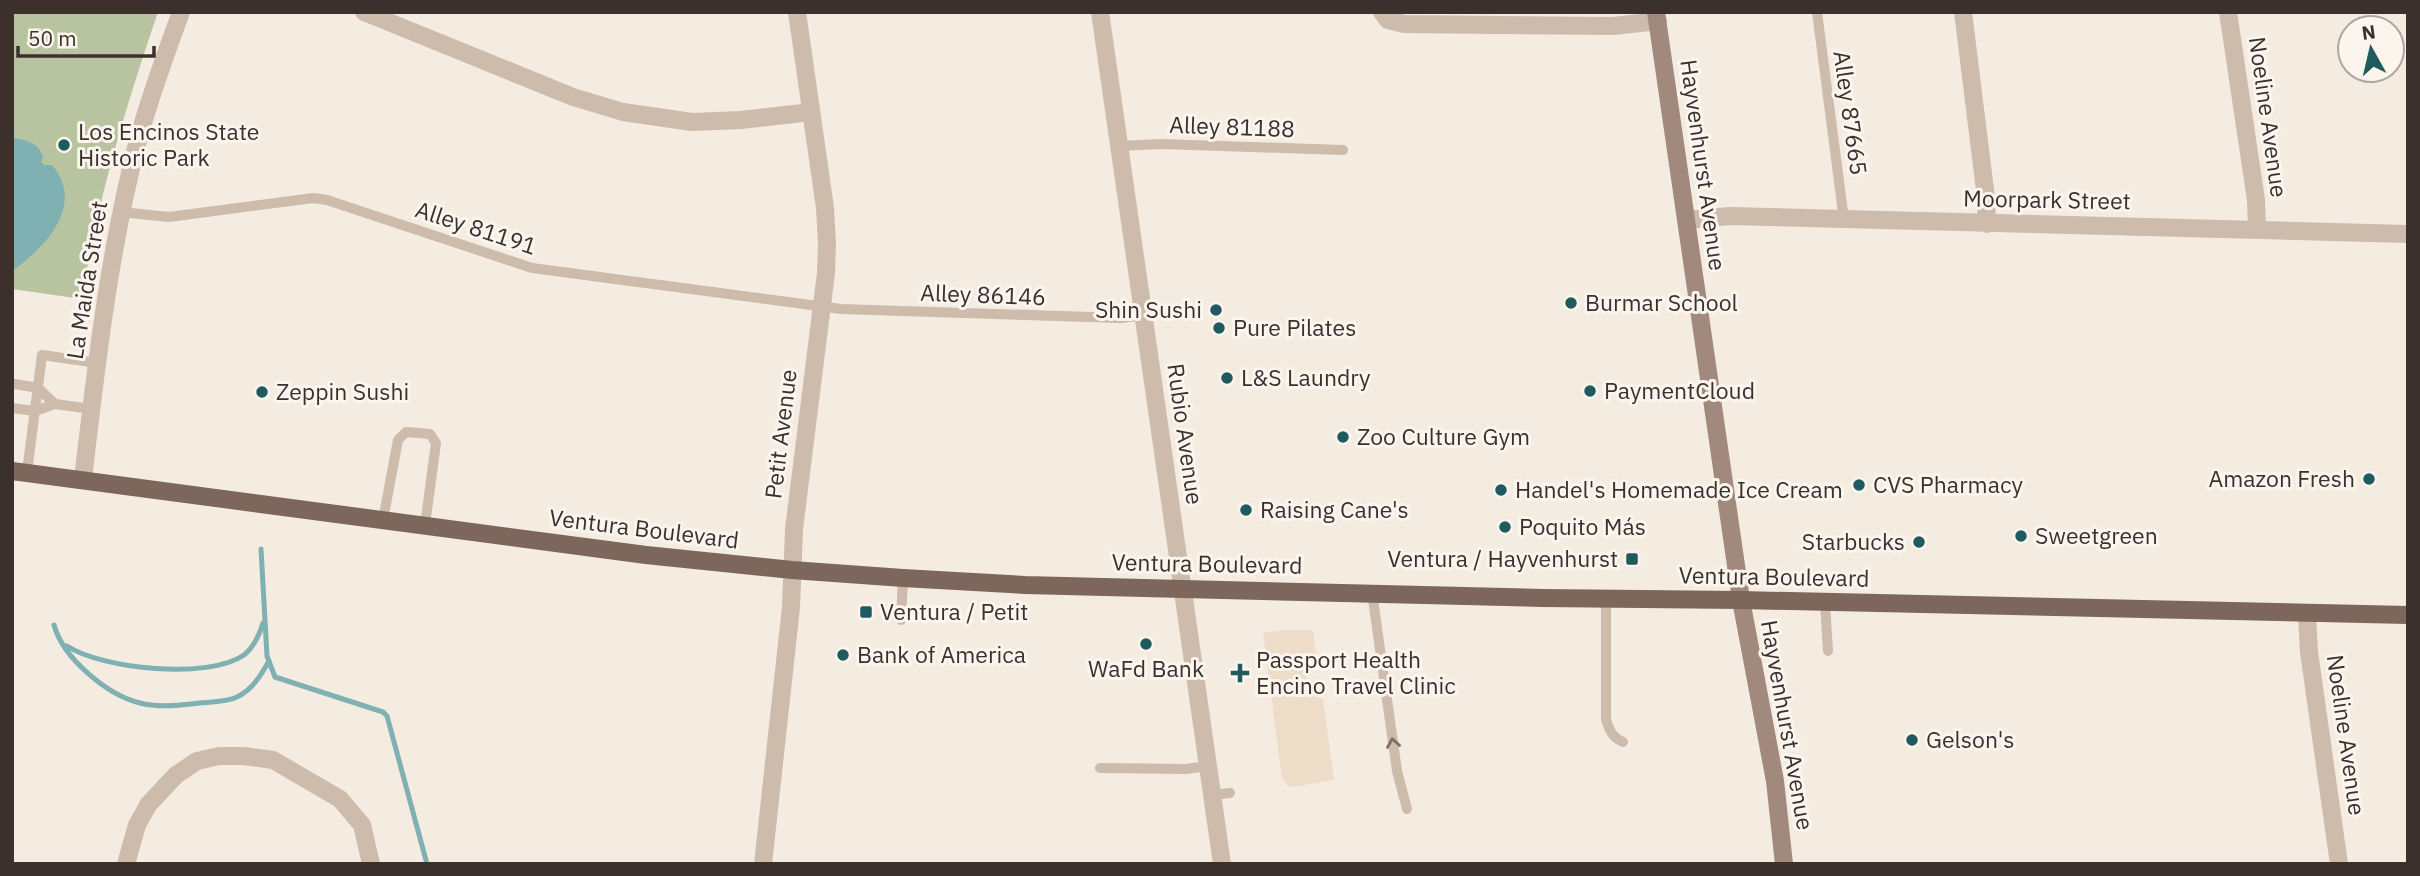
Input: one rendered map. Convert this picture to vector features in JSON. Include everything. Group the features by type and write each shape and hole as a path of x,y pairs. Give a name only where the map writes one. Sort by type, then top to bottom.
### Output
{"main road":[{"name":"Hayvenhurst Avenue","path":"1657,17 1741,600 1775,781 1784,864"},
{"name":"Ventura Boulevard","path":"20,472 646,555 903,578 1025,585 2408,615"}],"street":[{"name":"La Maida Street","path":"82,479 121,212 141,132 181,12"},
{"path":"364,12 573,97 623,112 692,122 741,120 811,112"},
{"name":"Petit Avenue","path":"763,864 786,660 794,529 822,307 827,243 825,208 797,12"},
{"name":"Rubio Avenue","path":"1100,12 1208,766 1221,794 1222,864"},
{"path":"1963,12 1987,224"},
{"name":"Noeline Avenue","path":"2228,12 2256,200 2257,229"},
{"path":"1385,16 1404,24 1613,26 1657,17"},
{"name":"Moorpark Street","path":"1686,220 1730,216 2408,234"},
{"name":"Noeline Avenue","path":"2307,614 2309,652 2339,864"},
{"path":"126,864 137,825 148,805 176,775 197,761 219,756 244,756 273,760 340,799 362,825 371,864"}],"lane":[{"name":"Alley 87665","path":"1817,12 1844,220"},
{"name":"Alley 81188","path":"1119,146 1160,144 1343,150"},
{"name":"Alley 81191","path":"121,212 169,217 313,198 327,200 532,268 822,307"},
{"name":"Alley 86146","path":"822,307 1107,318 1143,315"},
{"path":"20,472 35,411 42,355 98,363"},
{"path":"15,384 38,388 55,404"},
{"path":"12,408 35,411 55,404 92,409"},
{"path":"383,520 398,440 406,432 430,434 436,443 425,525"},
{"path":"901,620 903,578"},
{"path":"1372,593 1398,771 1408,809"},
{"path":"1606,598 1606,719 1609,731 1623,742"},
{"path":"1825,603 1828,651"},
{"path":"1100,768 1186,769 1208,766"}],"green space":[{"name":"Los Encinos State Historic Park","path":"12,12 158,12 114,154 88,262 82,299 12,289"}],"shaded area":[{"path":"1313,630 1316,654 1304,663 1308,692 1323,699 1334,780 1293,787 1287,785 1282,778 1263,633"}],"water":[{"path":"12,138 39,148 43,157 41,162 44,165 52,165 61,180 65,195 63,210 48,238 12,271"}],"waterway":[{"path":"261,549 267,656 275,677 383,712 387,716 427,864"},
{"path":"67,646 104,661 129,666 181,669 206,667 227,663 244,655 256,640 263,623"},
{"path":"54,625 67,650 88,673 114,692 147,705 233,699 252,686 269,661"}],"place":[{"name":"Los Encinos State Historic Park","path":"64,145"},
{"name":"Burmar School","path":"1571,303"},
{"name":"Shin Sushi","path":"1216,310"},
{"name":"Pure Pilates","path":"1219,328"},
{"name":"L&S Laundry","path":"1227,378"},
{"name":"PaymentCloud","path":"1590,391"},
{"name":"Zeppin Sushi","path":"262,392"},
{"name":"Zoo Culture Gym","path":"1343,437"},
{"name":"Amazon Fresh","path":"2369,479"},
{"name":"CVS Pharmacy","path":"1859,485"},
{"name":"Handel's Homemade Ice Cream","path":"1501,490"},
{"name":"Raising Cane's","path":"1246,510"},
{"name":"Poquito Más","path":"1505,527"},
{"name":"Sweetgreen","path":"2021,536"},
{"name":"Starbucks","path":"1919,542"},
{"name":"Ventura / Hayvenhurst","path":"1632,559"},
{"name":"Ventura / Petit","path":"866,612"},
{"name":"WaFd Bank","path":"1146,644"},
{"name":"Bank of America","path":"843,655"},
{"name":"Passport Health Encino Travel Clinic","path":"1240,673"},
{"name":"Gelson's","path":"1912,740"}]}
